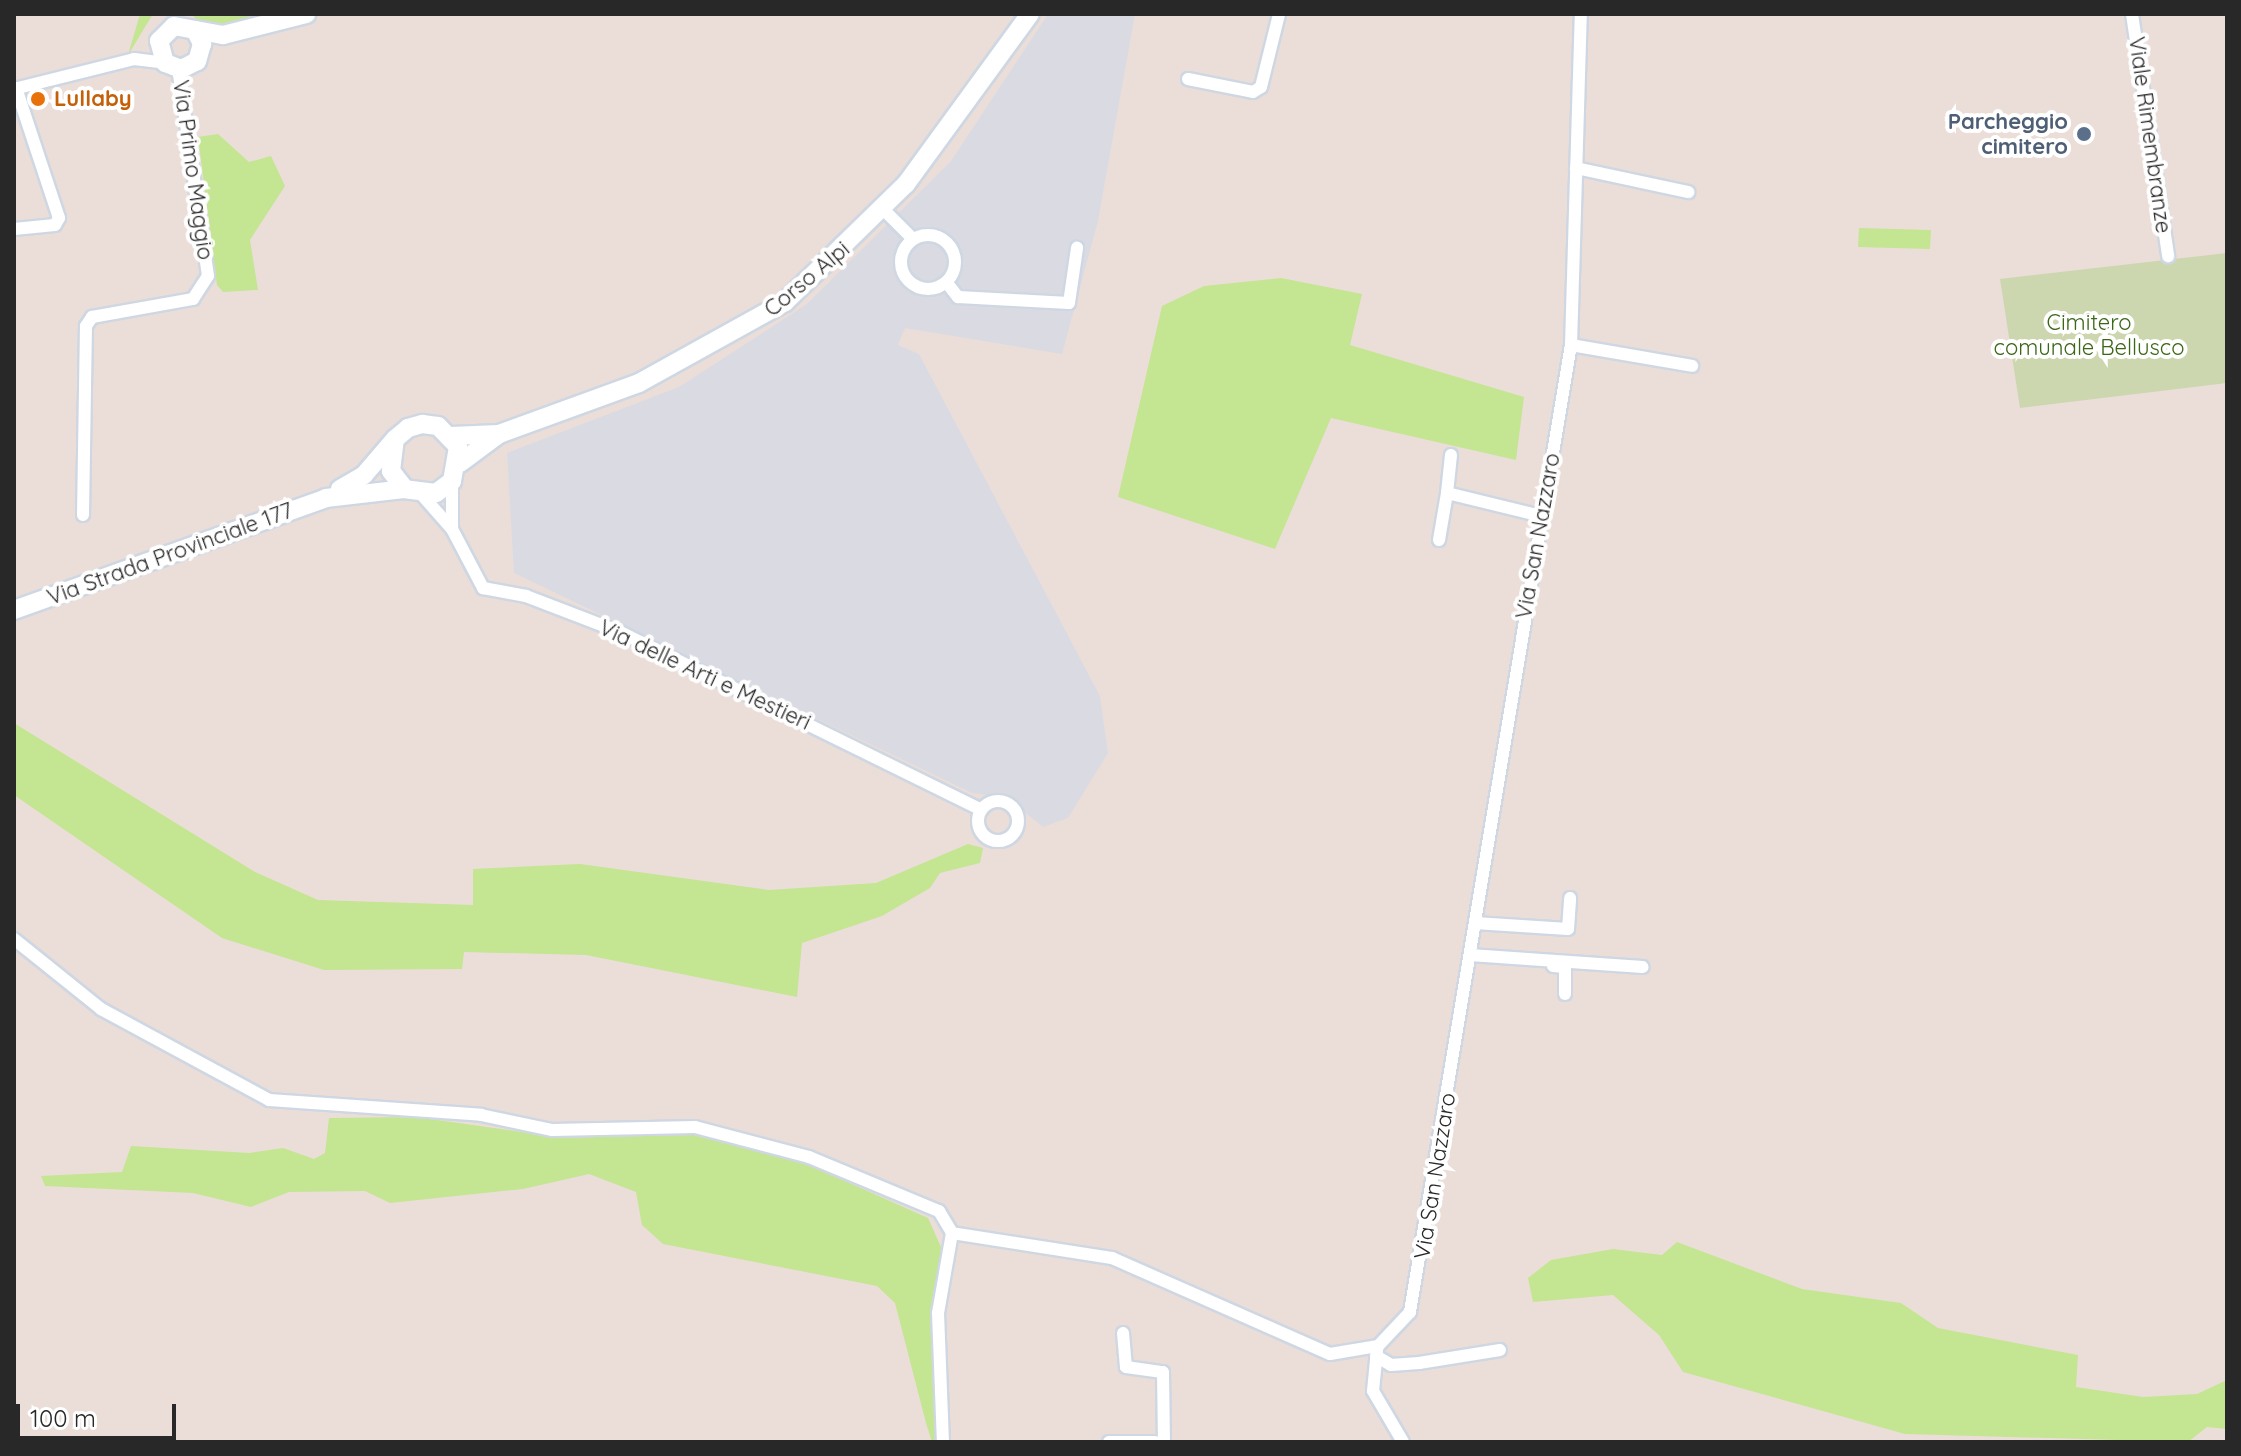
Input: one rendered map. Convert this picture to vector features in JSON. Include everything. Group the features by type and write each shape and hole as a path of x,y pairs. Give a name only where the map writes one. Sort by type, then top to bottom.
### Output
{"main road":[{"path":"223,35 190,24 168,27 172,66 198,60 223,35 306,14"},
{"name":"Corso Alpi","path":"460,463 499,434 639,383 741,332 811,281 883,209 1024,16"},
{"path":"190,24 202,44 198,60"},
{"path":"413,492 391,471 395,439 422,424 451,436 460,463 452,481"},
{"name":"Corso Alpi","path":"451,436 499,434"},
{"name":"Via Strada Provinciale 177","path":"14,610 326,498 364,475 395,439"},
{"name":"Via Strada Provinciale 177","path":"326,498 413,492 452,481"}],"street":[{"path":"1188,79 1253,92 1261,87 1279,14"},
{"name":"Via San Nazzaro","path":"1377,1351 1403,1326 1415,1296 1571,345 1581,14"},
{"name":"Viale Rimembranze","path":"2132,14 2168,256"},
{"path":"134,59 168,27"},
{"path":"14,229 55,225 59,218 38,171 15,88 134,59 172,66"},
{"name":"Via Primo Maggio","path":"83,515 86,326 92,317 193,299 208,276 172,66"},
{"path":"1576,168 1688,192"},
{"path":"883,209 913,239"},
{"path":"933,235 950,246 955,265 947,283 928,290 903,275 901,255 913,239 933,235"},
{"path":"947,283 958,297 1069,303 1077,248"},
{"path":"1571,345 1692,366"},
{"path":"1439,540 1451,455"},
{"name":"Via delle Arti e Mestieri","path":"452,481 452,529"},
{"name":"Via delle Arti e Mestieri","path":"413,492 452,529 483,588 526,596 620,632 981,810"},
{"path":"1447,493 1541,516"},
{"path":"1475,923 1568,929 1570,898"},
{"path":"14,939 101,1009 269,1100 444,1113 552,1130 647,1124 720,1132 809,1157 939,1211 952,1233 938,1313 943,1442"},
{"path":"1470,957 1643,967"},
{"path":"1470,957 1565,967 1565,994"},
{"path":"952,1233 1112,1258 1330,1354 1377,1351 1405,1364 1500,1350"},
{"path":"1123,1333 1126,1367 1163,1372 1164,1442"},
{"path":"1377,1351 1373,1391 1403,1442"},
{"path":"1109,1442 1155,1442"}],"shaded area":[{"path":"1048,14 1135,14 1098,221 1062,354 905,328 898,345 919,354 1100,696 1108,753 1068,818 1043,827 1008,798 972,793 514,573 507,453 679,387 807,304 951,161"}],"green space":[{"path":"140,14 153,14 128,55"},
{"path":"192,14 279,14 204,29"},
{"path":"218,134 249,162 271,156 285,186 250,240 258,290 223,292 217,285 198,137"},
{"path":"1859,228 1931,230 1930,249 1858,247"},
{"name":"Cimitero comunale Bellusco","path":"2227,253 2227,383 2020,408 2000,279"},
{"path":"1281,278 1362,294 1350,345 1524,397 1516,460 1331,418 1275,549 1118,497 1162,306 1204,286"},
{"path":"14,723 255,872 318,900 473,905 473,869 580,864 769,890 876,883 968,844 983,848 980,863 940,873 930,888 882,916 802,943 797,997 586,955 464,952 462,969 324,970 222,938 14,795"},
{"path":"416,1117 564,1138 646,1130 694,1135 807,1164 928,1218 941,1247 934,1312 940,1442 932,1442 895,1303 877,1286 663,1244 642,1225 636,1192 589,1174 523,1189 390,1203 365,1191 289,1192 251,1207 193,1193 45,1186 41,1176 122,1172 131,1146 249,1153 283,1148 314,1159 325,1153 329,1118"},
{"path":"1677,1242 1802,1289 1901,1303 1938,1328 2078,1355 2076,1387 2143,1397 2197,1394 2227,1380 2227,1429 2207,1427 2188,1442 1905,1434 1683,1372 1659,1335 1613,1295 1533,1302 1528,1278 1551,1260 1613,1249 1662,1255"}],"place":[{"name":"Lullaby","path":"38,99"},
{"name":"Parcheggio cimitero","path":"2084,134"}]}
